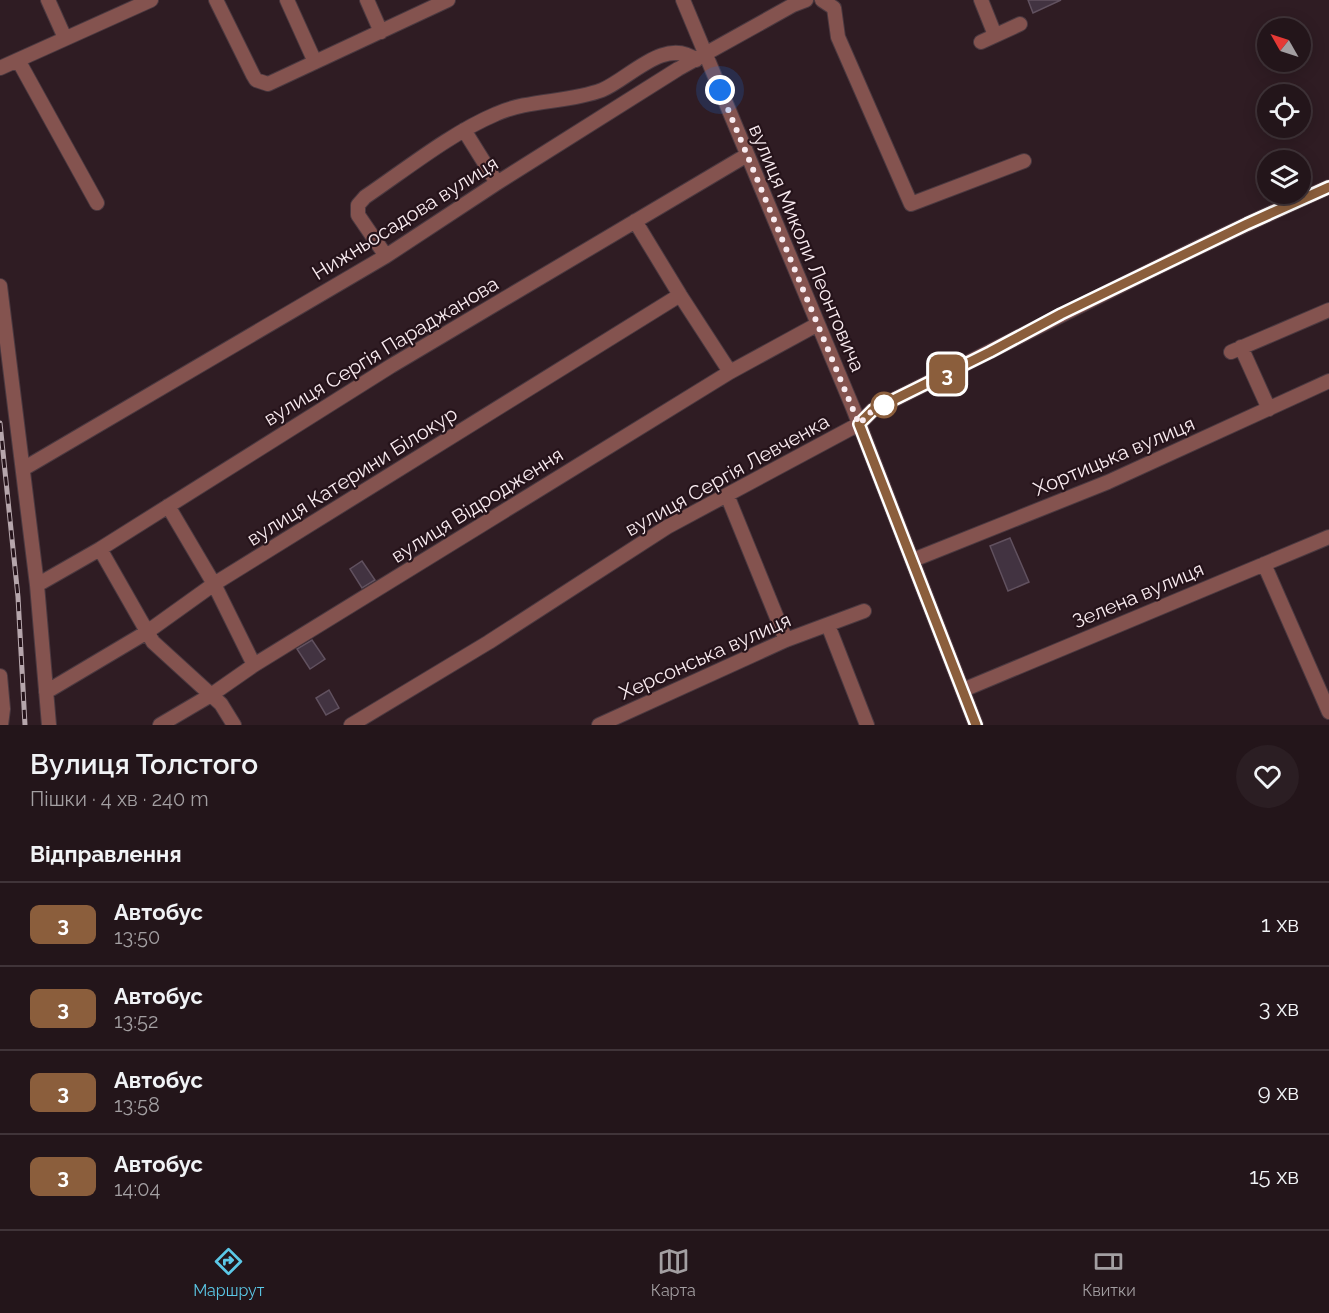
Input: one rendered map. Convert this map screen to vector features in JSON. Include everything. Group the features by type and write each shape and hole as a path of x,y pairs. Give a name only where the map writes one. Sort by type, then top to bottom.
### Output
{"street":[{"path":"48,0 65,39"},
{"path":"0,68 65,39 127,5 151,0"},
{"path":"216,0 256,80 268,84 448,0"},
{"path":"287,0 315,62"},
{"path":"366,0 381,32"},
{"name":"вулиця Миколи Леонтовича","path":"683,0 701,57 747,155 818,324 913,560 976,725"},
{"name":"Нижньосадова вулиця","path":"23,469 386,256 678,69 806,0"},
{"path":"981,0 995,35"},
{"path":"834,3 838,38 911,204 1024,161"},
{"path":"981,42 1020,24"},
{"path":"386,256 358,215 358,205 365,197 464,130 516,107 581,97 605,89 645,62 662,56 684,54 701,57"},
{"path":"18,60 97,203"},
{"path":"464,130 497,183"},
{"name":"вулиця Сергія Параджанова","path":"37,585 100,549 391,366 747,155"},
{"name":"вулиця Сергія Левченка","path":"351,725 489,642 667,527 859,424 873,410 1045,322 1329,187"},
{"path":"635,220 730,372"},
{"path":"0,286 37,585 49,725"},
{"name":"вулиця Катерини Білокур","path":"46,692 147,632 214,584 680,295"},
{"path":"1269,409 1236,349 1329,310"},
{"name":"вулиця Відродження","path":"160,725 730,372 818,324"},
{"name":"Хортицька вулиця","path":"913,560 1108,482 1329,381"},
{"path":"727,495 786,640"},
{"path":"168,506 214,584 254,665"},
{"name":"Зелена вулиця","path":"963,690 1329,537"},
{"path":"100,549 153,642 221,704 234,725"},
{"path":"1264,564 1329,712"},
{"name":"Херсонська вулиця","path":"598,725 786,640 864,611"},
{"path":"828,625 867,725"},
{"path":"0,676 3,709 1,725"}],"building":[{"path":"1028,0 1061,0 1033,13"},
{"path":"1010,538 1029,582 1008,591 990,546"},
{"path":"362,561 375,580 362,588 350,569"},
{"path":"312,640 325,659 310,669 297,649"},
{"path":"329,690 339,708 326,715 316,698"}],"railway":[{"path":"0,423 18,597 25,725"}],"bus line":[{"name":"3","path":"976,725 859,424 873,410 1045,322 1329,187"}],"route":[{"path":"720,90 859,424 873,410 884,405"}]}
